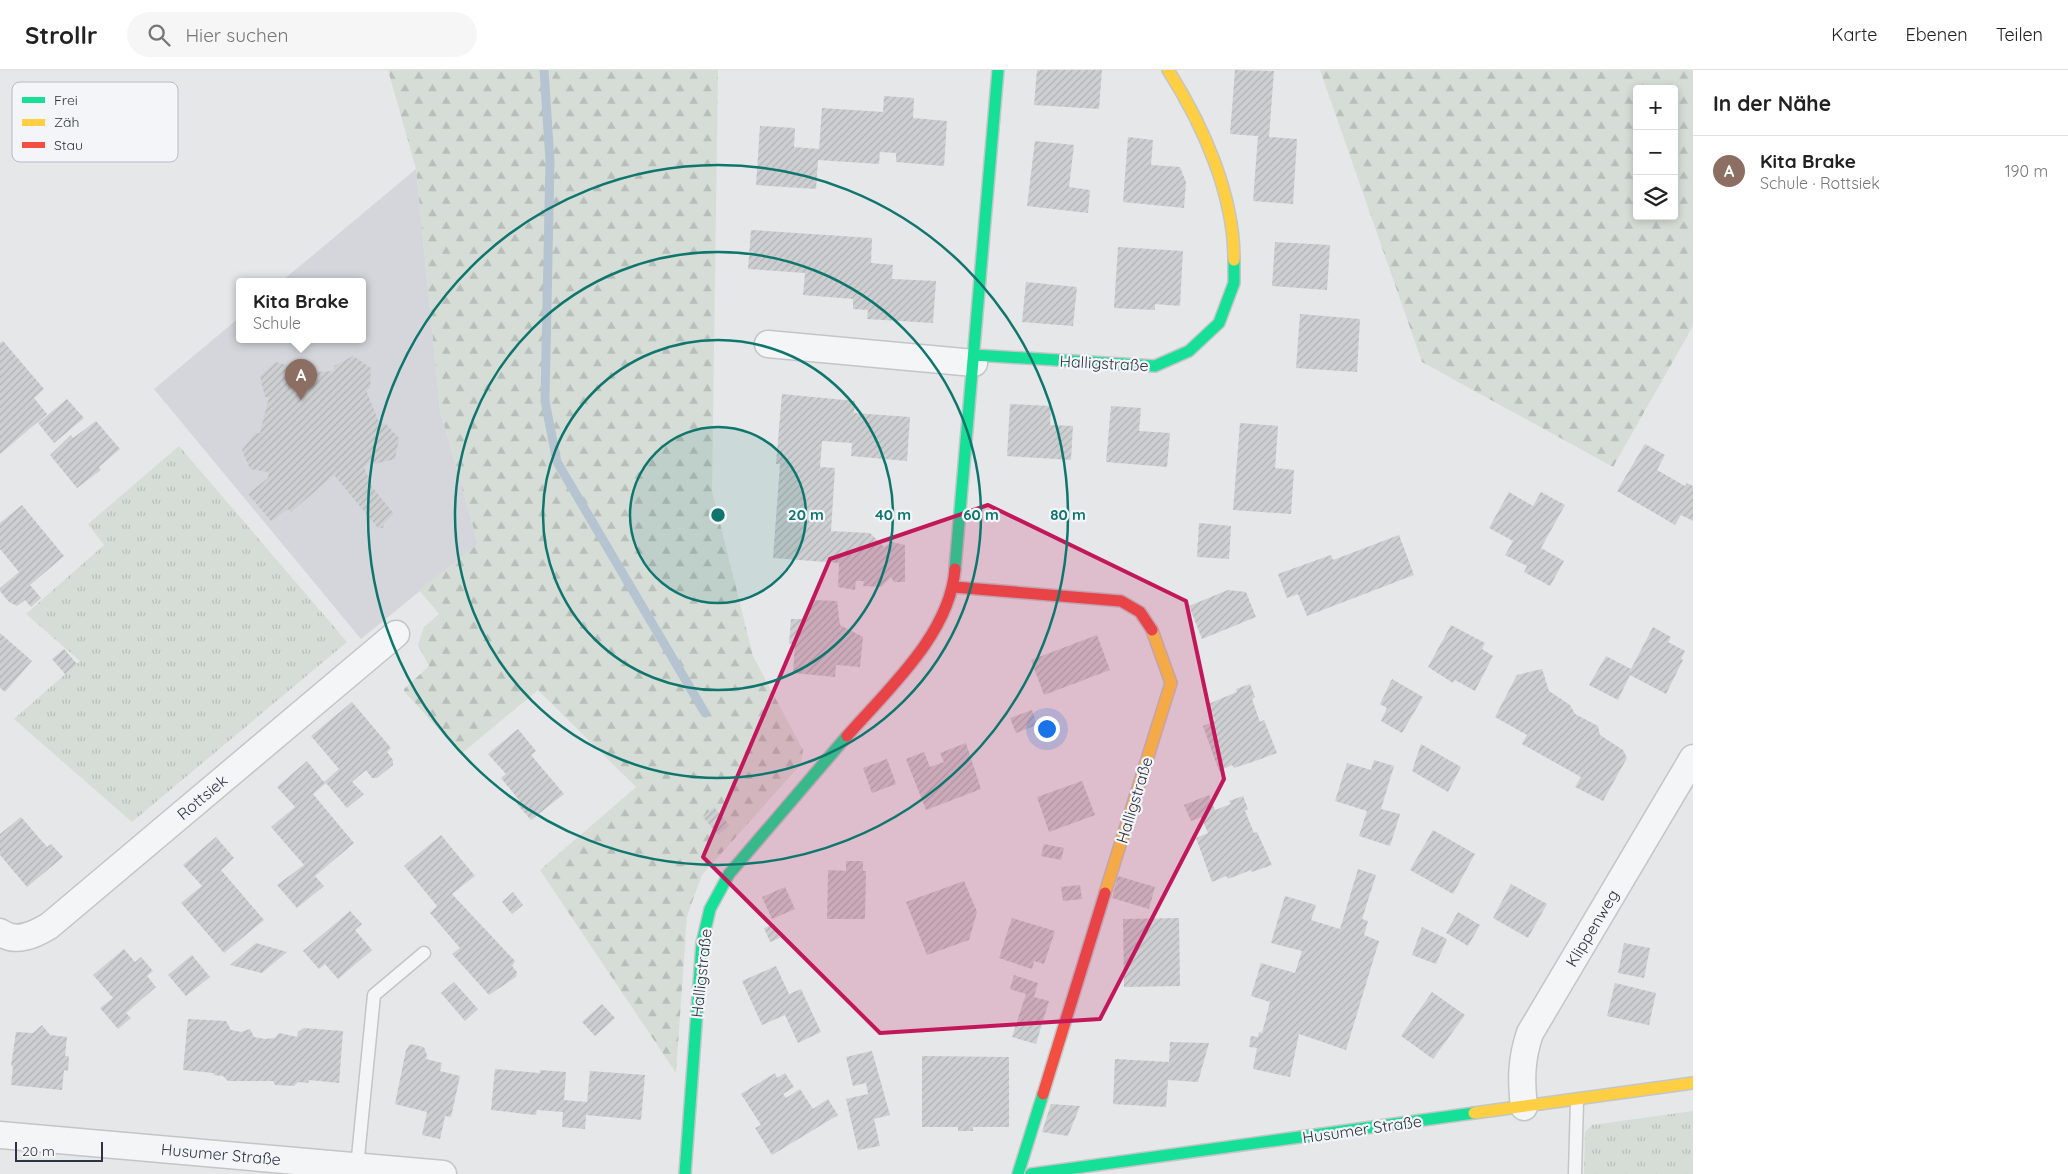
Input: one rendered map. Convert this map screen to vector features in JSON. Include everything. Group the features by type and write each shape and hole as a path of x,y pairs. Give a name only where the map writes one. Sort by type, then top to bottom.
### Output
{"street":[{"name":"Halligstraße","path":"685,1174 702,943 710,909 729,874 932,637 954,587 998,70"},
{"name":"Halligstraße","path":"768,344 974,359 1155,366 1189,351 1219,323 1234,284 1234,239 1224,185 1184,94 1168,70"},
{"name":"Halligstraße","path":"954,587 1122,601 1140,612 1150,624 1171,683 1018,1174"},
{"name":"Rottsiek","path":"0,932 7,937 20,938 36,934 49,926 396,634"},
{"name":"Klippenweg","path":"1524,1107 1521,1070 1523,1052 1530,1033 1693,758"},
{"name":"Husumer Straße","path":"1032,1174 1693,1083"},
{"name":"Husumer Straße","path":"0,1135 443,1174"}],"lane":[{"path":"357,1166 374,996 424,953"},
{"path":"1575,1174 1577,1100"}],"highlighted area":[{"path":"988,505 1186,601 1224,779 1100,1019 880,1033 703,857 830,559"}],"shaded area":[{"path":"416,169 440,410 478,544 361,639 154,389 236,320 236,343 366,343 366,278 286,278"}],"green space":[{"path":"388,70 718,70 712,491 753,656 803,750 801,764 702,875 687,916 676,1073 540,870 636,787 538,690 461,754 404,691 429,666 418,645 424,627 439,614 419,590 478,544 440,410 416,169"},
{"path":"1320,70 1693,70 1693,326 1613,467 1422,362"},
{"path":"179,446 347,642 132,822 14,719 80,661 26,614 104,545 88,524"},
{"path":"1693,1111 1693,1174 1584,1174 1585,1132 1592,1125"}],"building":[{"path":"1037,70 1102,70 1099,109 1034,105"},
{"path":"1235,70 1274,71 1269,137 1297,139 1293,204 1253,201 1258,136 1230,134"},
{"path":"884,96 914,98 913,118 947,121 944,166 896,162 896,153 880,152 879,164 818,160 816,189 756,185 760,126 795,128 794,147 819,149 822,108 883,112"},
{"path":"1128,137 1153,140 1151,165 1180,167 1186,182 1184,208 1123,202"},
{"path":"1035,141 1074,145 1069,187 1090,190 1088,213 1027,206"},
{"path":"751,230 872,238 871,263 893,265 892,279 936,281 933,323 867,319 868,310 853,309 853,299 803,295 805,273 748,269"},
{"path":"1275,242 1330,245 1327,290 1272,286"},
{"path":"1118,247 1183,251 1180,306 1155,304 1155,310 1114,308"},
{"path":"1026,282 1077,287 1073,326 1022,322"},
{"path":"1300,314 1360,319 1357,372 1296,368"},
{"path":"3,341 44,389 34,398 47,414 0,454 0,343"},
{"path":"353,356 371,368 370,388 366,390 380,425 385,423 399,438 395,459 374,464 371,461 364,467 372,487 394,514 384,523 383,528 378,528 334,475 291,512 288,509 271,521 248,494 268,478 269,472 250,469 242,450 255,433 260,433 269,397 265,397 260,376 276,362 296,368 297,373 334,371 334,366"},
{"path":"782,394 855,401 854,413 910,417 907,461 851,456 852,443 822,441 820,467 835,468 831,531 870,533 884,547 892,542 905,545 905,582 894,582 891,577 881,587 863,586 864,581 856,581 855,590 838,587 839,563 773,558 780,464 776,464"},
{"path":"67,399 84,418 54,443 38,423"},
{"path":"1010,404 1051,406 1050,425 1073,426 1071,460 1007,456"},
{"path":"1111,406 1141,408 1139,431 1170,433 1167,467 1106,462"},
{"path":"96,421 120,449 99,467 101,470 77,488 50,455 71,435 73,438"},
{"path":"1240,423 1278,426 1275,468 1294,470 1291,514 1233,510"},
{"path":"1645,444 1665,455 1657,470 1685,486 1687,483 1693,486 1693,521 1681,515 1675,525 1617,491"},
{"path":"1509,492 1533,506 1541,492 1565,505 1541,548 1564,561 1550,586 1524,572 1527,566 1505,555 1513,541 1489,528"},
{"path":"22,505 64,556 30,585 41,598 31,607 25,600 17,606 9,602 0,591 0,588 19,572 0,549 0,523"},
{"path":"1199,523 1231,526 1229,559 1197,557"},
{"path":"1399,535 1414,575 1307,616 1298,594 1287,598 1278,574 1331,555 1333,560"},
{"path":"1228,590 1246,592 1256,617 1202,639 1189,606"},
{"path":"814,600 837,601 840,625 863,637 860,667 836,665 835,677 793,673 795,643 789,644 791,619 802,619"},
{"path":"1451,625 1485,643 1482,649 1493,656 1475,691 1455,680 1453,683 1428,667"},
{"path":"1653,627 1671,637 1668,642 1685,651 1681,659 1683,660 1666,694 1630,675 1618,700 1589,685 1606,656 1631,669"},
{"path":"0,633 32,661 5,692 0,688"},
{"path":"1097,635 1110,670 1044,695 1031,660"},
{"path":"64,649 77,664 65,674 52,659"},
{"path":"1542,669 1549,691 1570,705 1575,714 1598,726 1600,735 1623,750 1627,758 1603,801 1575,787 1581,777 1522,744 1527,735 1495,717 1517,675"},
{"path":"1392,679 1423,697 1402,733 1381,721 1387,708 1380,704"},
{"path":"1250,684 1255,697 1252,699 1260,722 1264,720 1277,753 1234,768 1232,765 1219,771 1203,726 1215,721 1208,704 1237,692 1236,689"},
{"path":"352,702 391,748 387,752 393,760 393,765 377,778 372,778 366,770 352,782 364,794 347,808 326,783 313,794 354,843 315,876 324,886 297,908 277,885 304,865 271,827 295,807 277,787 307,761 324,782 339,769 311,736"},
{"path":"1032,710 1037,725 1016,733 1010,718"},
{"path":"518,729 536,751 531,755 564,794 531,820 517,804 520,801 501,778 506,774 488,754"},
{"path":"966,743 981,789 926,810 906,759 924,752 930,767 944,762 940,753"},
{"path":"1421,744 1461,767 1448,792 1412,771"},
{"path":"887,759 896,784 872,793 863,768"},
{"path":"1374,760 1394,766 1381,809 1400,814 1390,846 1359,836 1367,811 1335,801 1347,763 1371,770"},
{"path":"1082,781 1095,815 1049,832 1037,797"},
{"path":"1209,795 1215,810 1231,804 1229,801 1243,796 1248,809 1245,811 1254,833 1257,832 1272,865 1252,872 1251,870 1228,879 1226,876 1212,882 1196,838 1208,833 1201,817 1191,821 1184,805"},
{"path":"714,807 729,825 718,835 703,817"},
{"path":"21,817 47,847 51,844 63,857 27,887 0,855 0,834"},
{"path":"1433,830 1475,854 1453,894 1410,870"},
{"path":"441,835 475,876 452,894 515,961 512,966 517,972 516,977 489,995 452,954 460,948 430,913 437,906 404,866"},
{"path":"216,837 234,858 221,870 264,920 224,953 181,903 202,886 183,865"},
{"path":"1044,844 1064,848 1061,860 1041,856"},
{"path":"846,861 863,861 863,871 866,871 865,919 827,919 828,870 846,871"},
{"path":"1358,869 1376,875 1362,919 1368,921 1364,935 1379,941 1346,1050 1299,1034 1290,1077 1253,1069 1257,1048 1249,1047 1251,1036 1258,1037 1259,1032 1262,1033 1270,1002 1251,996 1261,963 1295,973 1302,951 1271,943 1285,896 1316,905 1311,920 1340,929"},
{"path":"1118,876 1155,887 1149,909 1112,898"},
{"path":"964,881 977,912 969,940 927,955 906,902"},
{"path":"1511,884 1547,904 1528,938 1493,918"},
{"path":"1080,885 1082,899 1063,901 1061,887"},
{"path":"785,887 795,909 772,919 762,897"},
{"path":"513,892 523,905 512,914 502,902"},
{"path":"350,911 362,924 355,930 372,950 338,979 325,964 319,969 303,951"},
{"path":"1458,912 1480,925 1468,946 1446,933"},
{"path":"1012,918 1055,931 1044,964 1034,961 1032,969 999,958"},
{"path":"1179,918 1180,986 1124,987 1123,919"},
{"path":"774,924 780,938 770,942 764,928"},
{"path":"1422,927 1447,939 1436,964 1412,955"},
{"path":"256,943 287,952 262,973 230,965"},
{"path":"1624,943 1650,948 1644,978 1618,973"},
{"path":"124,949 135,962 141,957 153,971 147,976 156,987 126,1013 131,1018 118,1029 100,1008 113,998 93,975"},
{"path":"192,955 210,977 186,996 168,975"},
{"path":"776,966 789,994 801,989 821,1032 798,1043 785,1015 762,1025 742,981"},
{"path":"1014,975 1038,983 1034,997 1049,1001 1036,1044 1012,1037 1026,994 1010,989"},
{"path":"454,982 478,1009 465,1021 441,993"},
{"path":"1615,983 1656,993 1649,1025 1607,1016"},
{"path":"1432,992 1465,1015 1433,1059 1401,1036"},
{"path":"602,1004 615,1018 595,1036 582,1022"},
{"path":"188,1019 226,1021 231,1030 241,1032 250,1029 254,1037 265,1039 275,1038 279,1033 297,1037 298,1032 304,1028 343,1031 339,1083 309,1080 308,1083 298,1082 294,1086 275,1085 273,1081 228,1081 223,1076 214,1075 214,1073 183,1070"},
{"path":"42,1025 50,1035 67,1037 65,1056 69,1056 68,1071 64,1070 62,1090 11,1085 13,1066 11,1066 16,1032 33,1033"},
{"path":"1170,1042 1209,1043 1198,1082 1168,1080 1166,1107 1113,1104 1115,1059 1169,1062"},
{"path":"410,1044 424,1047 427,1055 426,1059 442,1063 440,1071 460,1076 451,1117 445,1116 440,1139 422,1135 427,1112 395,1104 406,1050"},
{"path":"872,1051 890,1115 874,1119 880,1146 858,1150 846,1099 868,1094 866,1083 853,1086 846,1057"},
{"path":"922,1056 1009,1057 1009,1127 973,1127 973,1131 958,1131 958,1127 922,1127"},
{"path":"495,1069 540,1073 540,1070 566,1072 564,1100 587,1102 590,1071 645,1075 641,1120 586,1115 585,1129 562,1127 563,1112 537,1110 536,1115 491,1110"},
{"path":"775,1073 777,1078 785,1073 794,1087 783,1094 786,1098 800,1089 813,1109 828,1099 838,1115 772,1155 755,1128 761,1125 741,1094"},
{"path":"1051,1104 1080,1106 1068,1136 1042,1132"}],"waterway":[{"path":"544,70 550,161 545,401 557,462 705,713"}],"traffic: fast":[{"path":"955,569 998,70"},
{"path":"974,355 1155,366 1189,351 1219,323 1234,283 1234,260"},
{"path":"685,1174 702,943 710,909 729,874 847,736"},
{"path":"1018,1174 1043,1094"},
{"path":"1031,1174 1474,1113"}],"traffic: slow":[{"path":"1168,70 1193,114 1214,161 1229,210 1234,260"},
{"path":"1105,893 1171,683 1152,630"},
{"path":"1474,1113 1693,1083"}],"traffic: jam":[{"path":"847,736 898,680 929,638 942,616 951,593 955,569"},
{"path":"954,587 1121,601 1140,612 1152,630"},
{"path":"1043,1094 1105,893"}],"place":[{"name":"Kita Brake","path":"301,400"}]}
